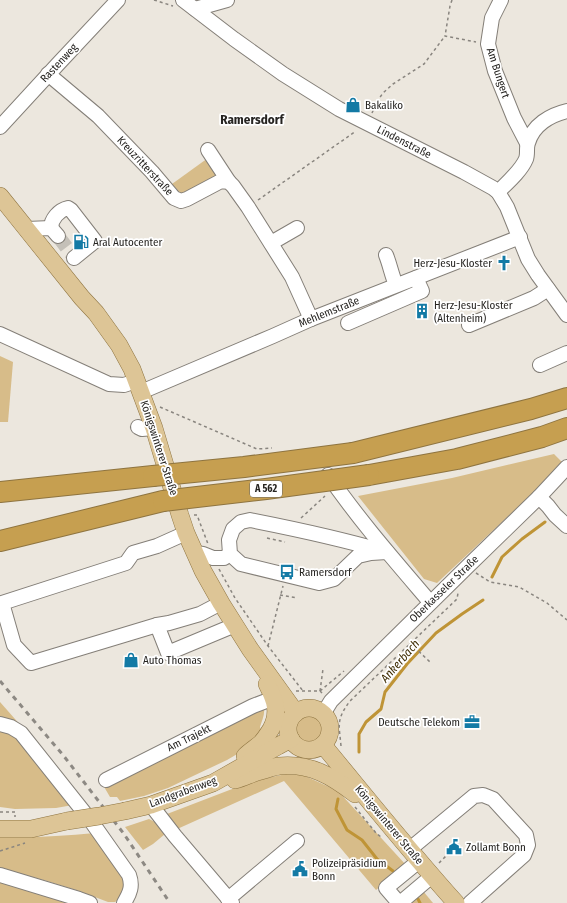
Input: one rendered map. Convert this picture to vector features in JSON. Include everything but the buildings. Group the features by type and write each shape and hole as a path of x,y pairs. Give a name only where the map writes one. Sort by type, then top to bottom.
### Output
{"highway":[{"path":"536,422 567,398"},
{"name":"A 562","path":"0,541 163,501 370,475 457,459 536,422 567,411"},
{"path":"536,422 567,434"},
{"name":"A 562","path":"0,492 244,467 353,453 536,422 567,428"}],"main road":[{"name":"Königswinterer Straße","path":"0,196 82,298 96,313 119,345 139,386 146,427 186,533 203,571 221,603 255,656 296,713"},
{"path":"236,770 246,755 261,743 268,733 274,722 276,711 274,698 255,656"},
{"path":"305,709 319,711 323,714 329,722 330,727 329,737 323,745 314,750 298,747 289,735 289,725 293,716 305,709"},
{"name":"Landgrabenweg","path":"0,829 31,829 151,805 213,783 291,739"},
{"name":"Königswinterer Straße","path":"323,745 414,855 435,870 456,903"},
{"path":"213,783 237,779 279,766 301,767 322,772 340,782 373,807"},
{"name":"Landgrabenweg","path":"0,818 67,821"}],"street":[{"name":"Rastenweg","path":"0,127 118,0"},
{"name":"Lindenstraße","path":"183,0 283,74 339,109 362,127 464,172 498,192 507,207 528,259 566,312"},
{"path":"195,9 228,0"},
{"name":"Am Bungert","path":"502,0 492,18 488,44 495,71 514,118 527,143"},
{"name":"Kreuzritterstraße","path":"48,74 98,116 152,172 174,198 181,201 222,181 229,182"},
{"path":"498,192 527,158 527,143 533,132 544,120 556,114 567,111"},
{"path":"208,150 248,207 292,277 311,319"},
{"path":"27,230 54,232 51,223 54,217 65,209 68,208 71,210 95,241 74,257 70,267 63,274"},
{"path":"271,243 297,228"},
{"name":"Mehlemstraße","path":"0,334 109,384 139,386 273,336 311,319 520,237"},
{"path":"386,255 396,285"},
{"path":"348,323 422,291 416,278"},
{"path":"469,325 534,298 548,288"},
{"path":"540,365 567,353"},
{"name":"Oberkasseler Straße","path":"323,714 331,701 430,602 539,497 567,467"},
{"path":"326,472 386,552 430,602"},
{"path":"539,497 567,526"},
{"path":"250,520 341,540 386,552 358,556 334,579 319,582 241,564 230,554 229,540 233,529 241,522 250,520"},
{"path":"186,533 157,546 133,553 126,563 2,603 14,645 31,663 200,614 221,603"},
{"path":"341,540 348,548 349,554 348,562 344,570"},
{"path":"195,553 213,558 224,558 230,554"},
{"path":"163,624 168,653 235,625"},
{"name":"Am Trajekt","path":"106,780 253,706 274,698"},
{"path":"0,724 11,727 22,733 91,820 125,869 131,882 130,890 124,903"},
{"path":"435,870 399,903 386,888 414,855 474,796 483,795 493,799 526,835 528,844 524,855 470,903"},
{"path":"151,805 230,901 297,841"},
{"path":"0,875 79,898 90,903"}],"path":[{"path":"248,207 362,127 383,93 393,84 424,64 445,36 452,0"},
{"path":"445,36 488,44"},
{"path":"158,406 257,449 272,448"},
{"path":"297,530 301,518 336,486"},
{"path":"192,515 197,515 213,558 235,598 268,646 303,691"},
{"path":"267,538 285,542"},
{"path":"467,566 490,582 519,586 547,603 567,620"},
{"path":"342,746 339,734 339,721 350,701 457,599 458,591"},
{"path":"268,646 280,595 297,598"},
{"path":"410,644 430,662"},
{"path":"320,691 323,669"},
{"path":"353,804 376,833 381,837"},
{"path":"435,870 446,856"}],"shaded area":[{"path":"208,158 219,175 181,194 172,184"},
{"path":"0,356 13,362 8,422 0,422"},
{"path":"554,454 564,464 437,583 424,579 358,496 452,478"},
{"path":"0,702 59,769 84,803 56,808 15,809 0,807"},
{"path":"264,708 264,715 260,727 262,734 239,753 227,760 168,788 144,796 120,801 117,797 110,797 103,785"},
{"path":"310,715 320,719 324,729 320,739 310,743 300,739 296,729 300,719"},
{"path":"286,774 303,775 338,791 406,865 376,890 284,781 175,830 167,814 253,781"},
{"path":"149,819 155,822 165,834 143,850 125,827"},
{"path":"95,833 127,878 121,898 115,902 108,902 79,891 0,868 0,837"},
{"path":"0,881 77,903 0,903"},
{"path":"423,891 433,903 411,903"}],"waterway":[{"name":"Ankerbach","path":"492,577 502,557 522,539 545,522"},
{"name":"Ankerbach","path":"359,752 359,734 366,722 381,709 385,692 407,664 436,633 483,600"},
{"name":"Ankerbach","path":"338,799 336,809 347,830 362,840 377,859 393,871"},
{"name":"Ankerbach","path":"418,899 420,903"}],"tunnel":[{"path":"58,236 73,256"}],"railway":[{"path":"0,681 63,755 124,834 170,903"}],"place":[{"name":"Bakaliko","path":"353,105"},
{"name":"Aral Autocenter","path":"81,242"},
{"name":"Herz-Jesu-Kloster","path":"504,263"},
{"name":"Herz-Jesu-Kloster (Altenheim)","path":"422,311"},
{"name":"Ramersdorf","path":"287,572"},
{"name":"Auto Thomas","path":"131,660"},
{"name":"Deutsche Telekom","path":"472,722"},
{"name":"Zollamt Bonn","path":"454,847"},
{"name":"Polizeipräsidium Bonn","path":"300,869"}],"district":[{"name":"Ramersdorf","path":"252,119"}]}
